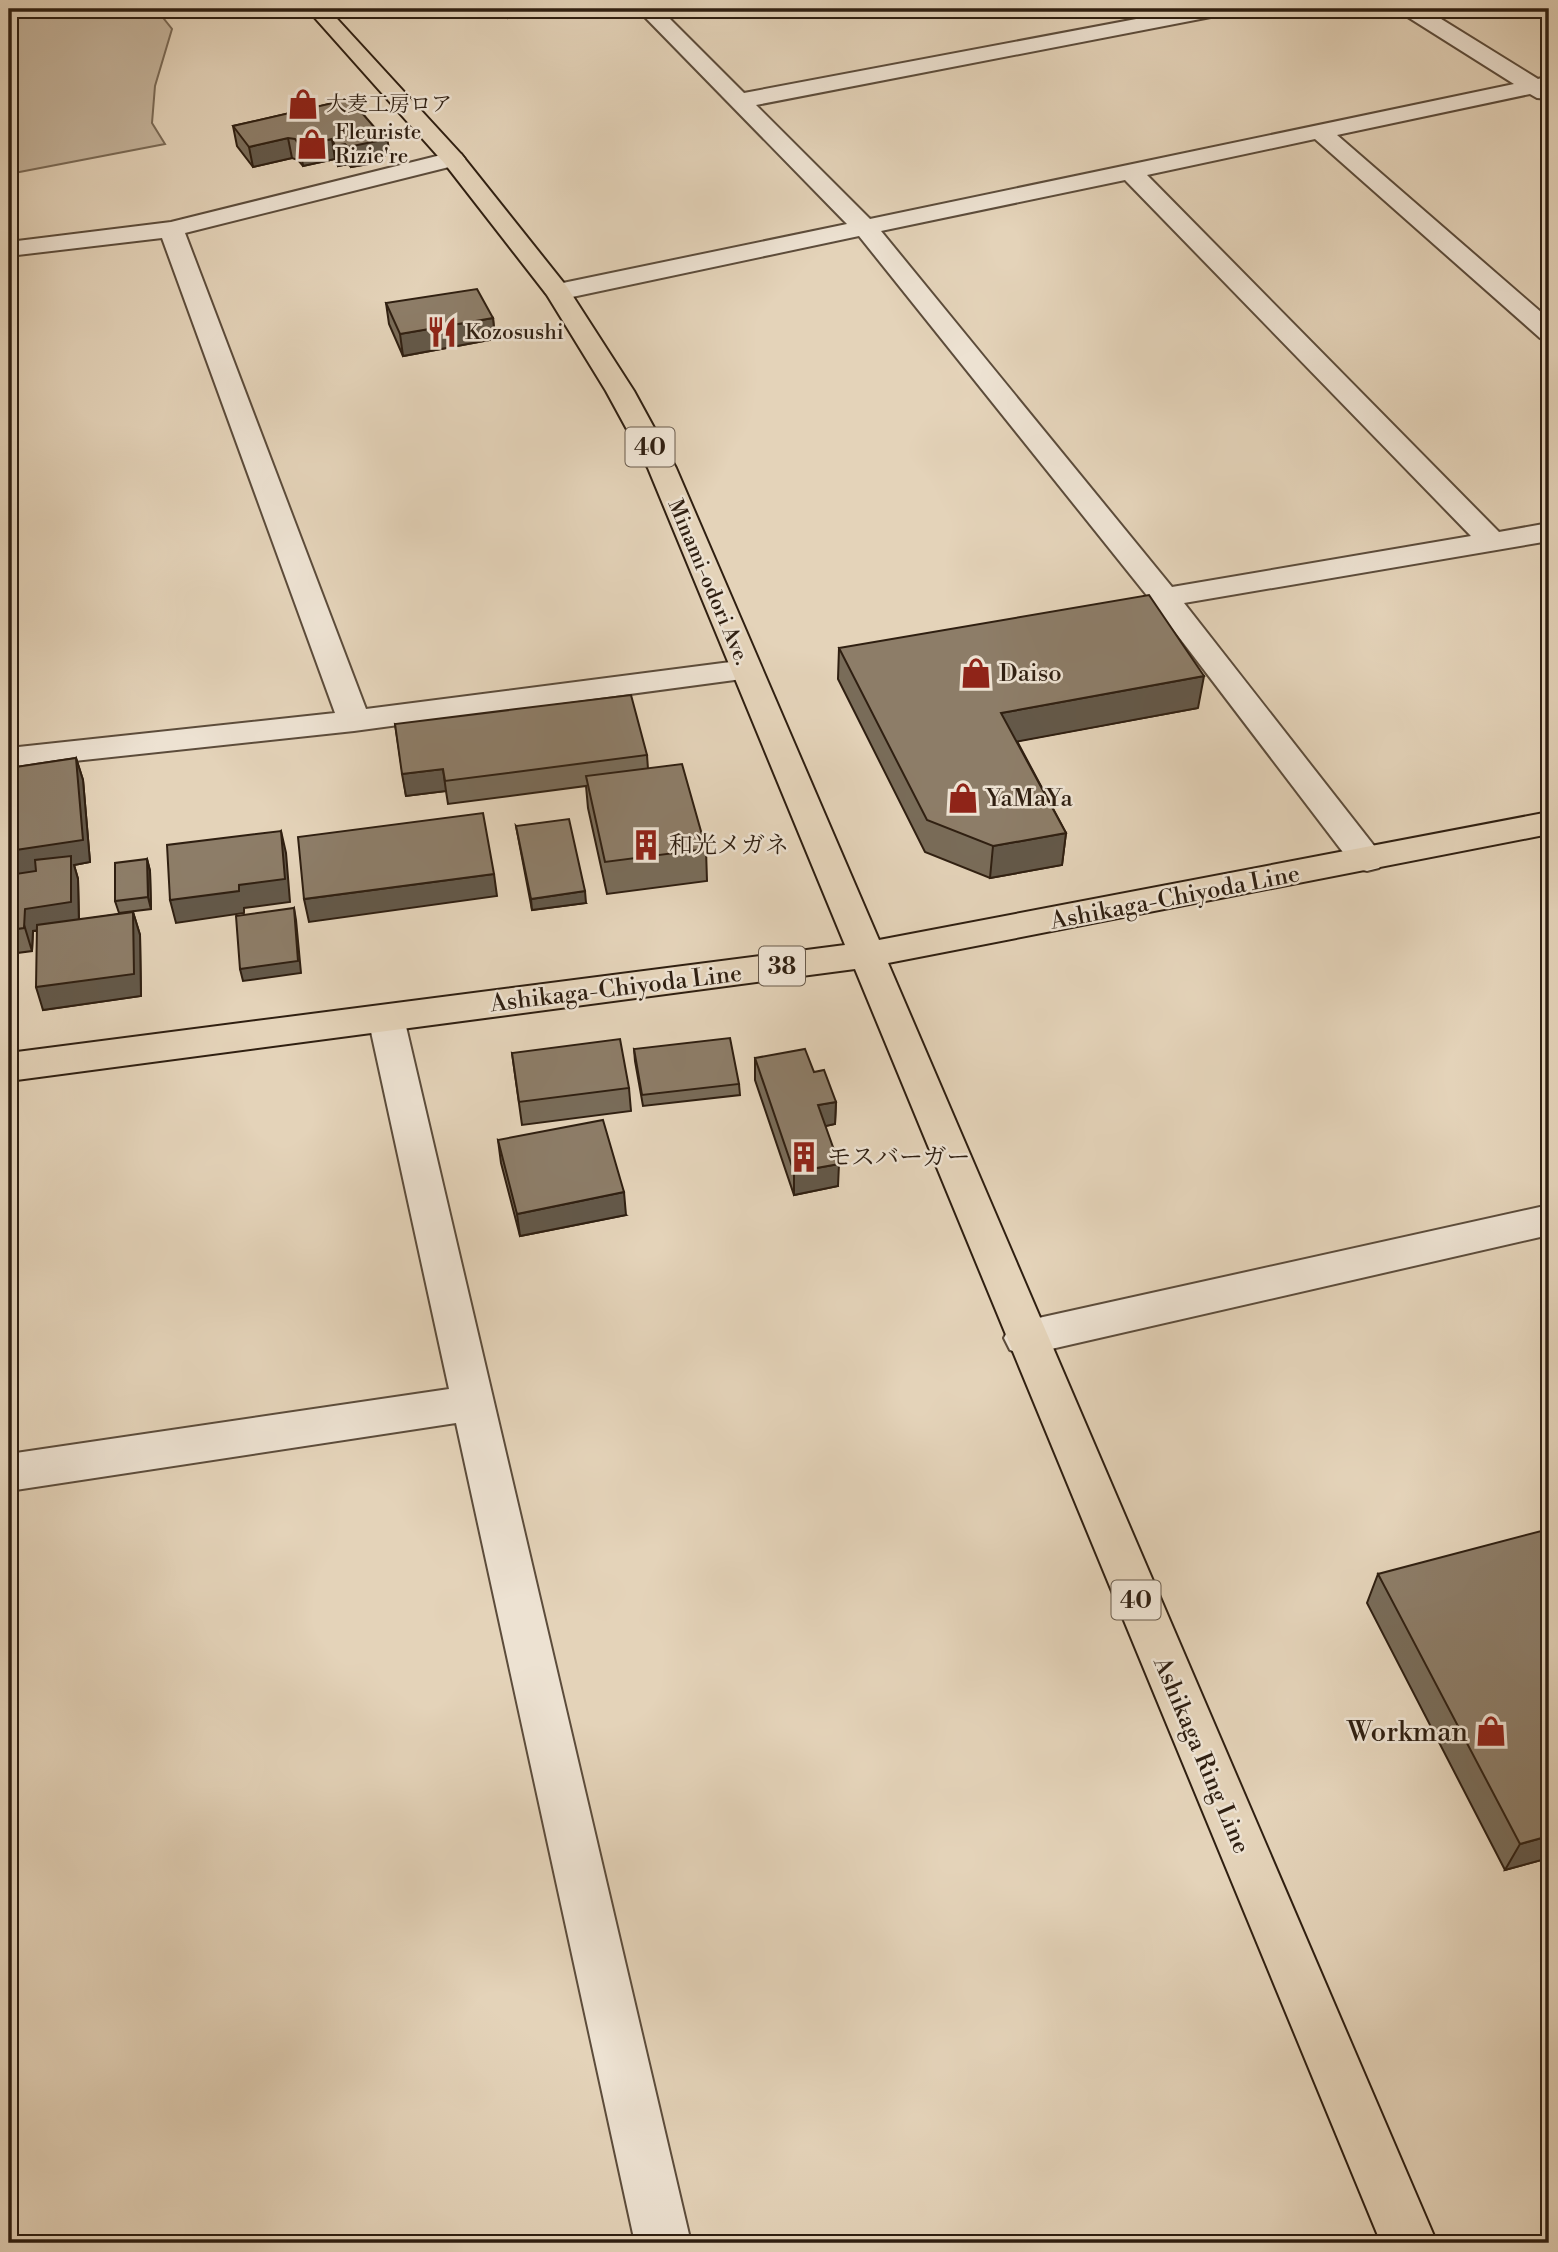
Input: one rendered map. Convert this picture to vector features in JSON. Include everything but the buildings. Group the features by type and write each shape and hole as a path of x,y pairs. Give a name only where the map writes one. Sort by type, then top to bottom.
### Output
{"main road":[{"name":"Minami-odori Ave.","path":"317,9 453,159 558,292 620,391 662,468 867,955"},
{"name":"Ashikaga-Chiyoda Line","path":"9,1067 867,955 1549,823"},
{"name":"Ashikaga Ring Line","path":"867,955 1025,1338 1409,2243"}],"street":[{"path":"648,9 865,228 1164,597 1367,860"},
{"path":"740,101 1221,9"},
{"path":"1411,9 1544,89"},
{"path":"558,292 1320,132 1544,89"},
{"path":"1320,132 1549,332"},
{"path":"9,250 171,229 453,159"},
{"path":"1131,172 1492,541"},
{"path":"171,229 354,721"},
{"path":"1164,597 1549,531"},
{"path":"9,758 354,721 746,670"},
{"path":"386,1018 663,2243"},
{"path":"1025,1338 1549,1220"},
{"path":"9,1474 471,1403"}],"shaded area":[{"path":"9,9 156,9 172,29 155,86 152,123 165,144 9,174"}],"place":[{"name":"大麦工房ロア","path":"303,104"},
{"name":"Fleuriste Rizie're","path":"312,144"},
{"name":"Kozosushi","path":"442,332"},
{"name":"Daiso","path":"976,673"},
{"name":"YaMaYa","path":"963,798"},
{"name":"和光メガネ","path":"646,845"},
{"name":"モスバーガー","path":"804,1157"},
{"name":"Workman","path":"1491,1731"}]}
